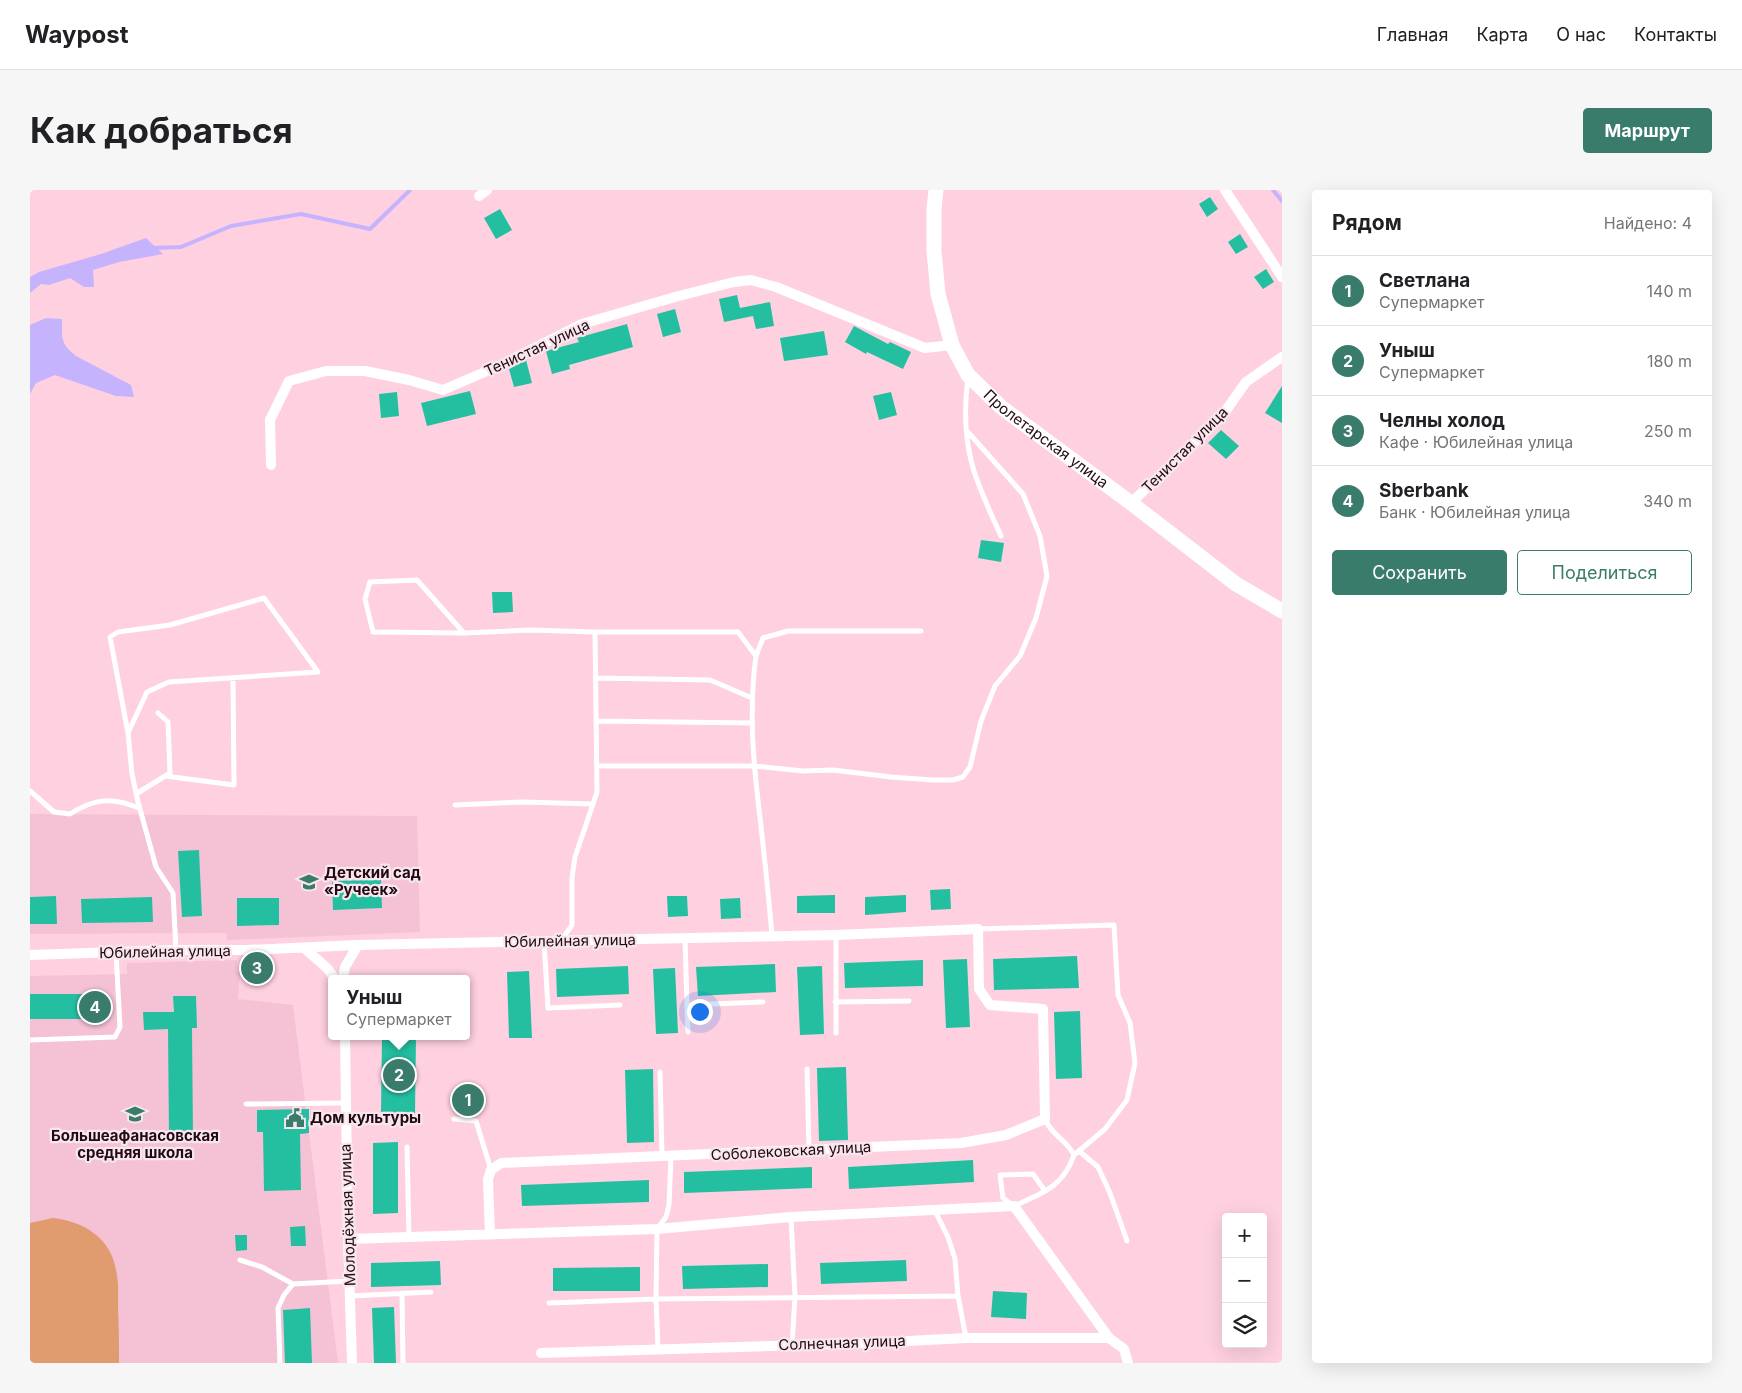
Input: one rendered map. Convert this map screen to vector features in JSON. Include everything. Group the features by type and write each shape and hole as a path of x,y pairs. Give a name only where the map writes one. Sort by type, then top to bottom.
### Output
{"main road":[{"name":"Пролетарская улица","path":"936,190 934,251 938,294 952,345 968,375 1001,407 1131,503 1236,584 1282,612"}],"street":[{"path":"1225,190 1282,277"},
{"name":"Тенистая улица","path":"271,465 270,420 289,381 326,371 365,371 409,380 443,390 501,365 582,324 734,282 751,280 776,287 925,348 952,345"},
{"name":"Тенистая улица","path":"1131,503 1222,416 1246,382 1282,357"},
{"path":"978,929 979,989 990,1005 1043,1009 1045,1119"},
{"name":"Юбилейная улица","path":"30,955 176,950 246,950 358,945 772,937 978,929"},
{"path":"344,975 345,967 358,945"},
{"path":"304,948 327,968 332,975"},
{"name":"Молодёжная улица","path":"344,1040 352,1363"},
{"name":"Соболековская улица","path":"490,1170 501,1163 960,1143 1006,1135 1045,1119"},
{"path":"490,1170 488,1179 490,1234"},
{"path":"348,1239 657,1229 791,1217 1014,1206 1109,1338 1124,1349 1128,1363"},
{"name":"Солнечная улица","path":"541,1353 792,1346 966,1338 1109,1338"}],"lane":[{"path":"968,375 966,388 967,431 973,468 1001,536"},
{"path":"598,766 754,766 804,771 833,770 891,777 954,780 963,777 970,767 981,721 995,686 1020,656 1036,618 1047,576 1040,536 1023,494 967,431"},
{"path":"464,633 417,580 370,582 364,599 373,632 464,633 530,630 738,632 756,656"},
{"path":"128,733 146,692 169,682 318,672 264,598 170,625 118,632 110,637 128,733 139,808 156,866 173,893 176,950"},
{"path":"772,937 754,766 752,723 753,678 756,656 763,638 788,630 921,631"},
{"path":"560,941 572,925 572,878 575,857 597,792 595,632"},
{"path":"165,776 234,785 233,678"},
{"path":"596,678 710,680 752,698"},
{"path":"136,794 170,773 168,722 158,713"},
{"path":"597,721 752,723"},
{"path":"30,791 54,812 70,814 83,806 101,800 123,801 139,808"},
{"path":"455,805 522,802 593,804"},
{"path":"978,929 1114,925 1118,995 1130,1024 1135,1063 1127,1100 1105,1130 1076,1153 1066,1174 1045,1191 1014,1206 1003,1198 1000,1175 1033,1174 1045,1191"},
{"path":"836,935 836,1033"},
{"path":"685,938 688,1032"},
{"path":"544,942 548,1008 620,1005"},
{"path":"30,1040 115,1037 120,1027 116,953"},
{"path":"835,1002 909,1001"},
{"path":"687,1005 763,1002"},
{"path":"807,1069 810,1150"},
{"path":"658,1350 656,1299 657,1229 666,1217 668,1205 660,1072"},
{"path":"246,1104 345,1103"},
{"path":"454,1119 476,1121 490,1170"},
{"path":"1045,1119 1048,1128 1076,1153 1098,1167 1110,1193 1127,1241"},
{"path":"407,1147 408,1237"},
{"path":"935,1211 948,1237 955,1259 958,1296 966,1338"},
{"path":"791,1217 795,1297 792,1346"},
{"path":"240,1260 262,1267 293,1284 350,1281"},
{"path":"280,1363 278,1308 284,1295 293,1284"},
{"path":"350,1296 431,1292"},
{"path":"402,1293 403,1363"},
{"path":"549,1303 656,1299 958,1296"}],"shaded area":[{"path":"146,238 163,254 119,262 93,270 94,287 84,287 70,278 49,285 41,284 30,293 30,277 39,272 101,254"},
{"path":"46,318 62,319 62,336 67,348 76,356 131,385 134,397 116,396 55,375 36,383 30,394 30,325"},
{"path":"30,814 417,816 420,932 227,940 226,933 30,934"},
{"path":"237,960 237,971 240,972 238,999 293,1005 338,1363 30,1363 30,976 127,974 127,963"},
{"path":"53,1218 75,1223 94,1233 102,1240 113,1259 118,1285 119,1363 30,1363 30,1223"}],"building":[{"path":"1210,197 1218,209 1207,217 1199,204"},
{"path":"500,209 512,230 496,239 484,218"},
{"path":"1240,234 1248,247 1236,254 1228,242"},
{"path":"1266,269 1274,282 1263,289 1254,277"},
{"path":"737,295 740,308 770,302 774,326 756,329 753,316 724,322 719,299"},
{"path":"675,309 681,332 663,337 657,314"},
{"path":"627,324 633,347 569,365 570,369 552,374 546,351 579,342 577,338"},
{"path":"854,326 888,344 890,342 911,352 903,369 867,352 866,354 845,342"},
{"path":"824,331 828,355 784,361 780,338"},
{"path":"526,360 532,383 514,387 509,369"},
{"path":"1282,386 1282,423 1265,413"},
{"path":"470,391 476,414 427,426 421,403"},
{"path":"397,392 399,416 381,418 379,394"},
{"path":"891,392 897,415 879,420 873,396"},
{"path":"1221,430 1239,446 1226,459 1208,443"},
{"path":"981,540 1004,543 1001,562 978,558"},
{"path":"492,592 512,592 513,612 493,613"},
{"path":"199,850 202,916 182,917 178,851"},
{"path":"381,880 382,908 333,910 332,881"},
{"path":"950,889 951,909 931,910 930,890"},
{"path":"835,895 835,913 797,913 797,896"},
{"path":"906,895 906,912 865,915 865,897"},
{"path":"56,896 57,924 30,924 30,897"},
{"path":"667,896 687,896 688,916 668,917"},
{"path":"152,897 153,922 82,923 81,899"},
{"path":"237,898 279,898 279,925 237,926"},
{"path":"740,898 741,918 721,919 720,899"},
{"path":"1077,956 1079,988 994,990 993,959"},
{"path":"967,959 970,1027 946,1028 943,960"},
{"path":"923,960 923,986 845,988 844,963"},
{"path":"775,964 776,992 698,996 696,967"},
{"path":"628,966 629,994 557,997 556,969"},
{"path":"822,966 824,1034 800,1035 797,967"},
{"path":"675,968 678,1033 656,1034 653,969"},
{"path":"529,971 532,1038 509,1038 507,972"},
{"path":"30,994 104,994 104,1019 30,1019"},
{"path":"173,996 196,996 197,1028 192,1028 193,1137 169,1137 168,1029 144,1030 143,1012 174,1012"},
{"path":"1080,1011 1082,1078 1056,1079 1054,1012"},
{"path":"382,1040 416,1040 415,1113 381,1113"},
{"path":"846,1067 848,1140 819,1141 817,1068"},
{"path":"653,1069 654,1142 627,1143 625,1070"},
{"path":"454,1091 481,1091 481,1110 454,1109"},
{"path":"309,1109 309,1133 300,1134 301,1190 264,1191 263,1132 257,1132 257,1110"},
{"path":"398,1142 398,1213 373,1214 373,1143"},
{"path":"973,1160 974,1182 849,1189 848,1167"},
{"path":"812,1167 812,1188 684,1193 684,1172"},
{"path":"649,1180 649,1202 522,1206 521,1185"},
{"path":"305,1226 306,1246 291,1246 290,1227"},
{"path":"235,1235 247,1235 247,1250 236,1251"},
{"path":"906,1260 907,1281 821,1284 820,1263"},
{"path":"440,1261 441,1285 371,1287 371,1263"},
{"path":"768,1264 768,1287 683,1289 682,1266"},
{"path":"640,1267 640,1291 553,1291 553,1268"},
{"path":"993,1291 1027,1293 1026,1319 991,1317"},
{"path":"394,1307 396,1363 374,1363 372,1308"},
{"path":"310,1308 312,1363 285,1363 283,1310"}],"waterway":[{"path":"153,248 181,247 231,226 301,214 370,229 410,190"},
{"path":"1273,190 1282,201"}],"place":[{"name":"Детский сад «Ручеек»","path":"309,882"},
{"name":"Челны холод","path":"257,968"},
{"name":"Sberbank","path":"95,1007"},
{"name":"Уныш","path":"399,1075"},
{"name":"Светлана","path":"468,1100"},
{"name":"Большеафанасовская средняя школа","path":"135,1114"},
{"name":"Дом культуры","path":"295,1118"}]}
